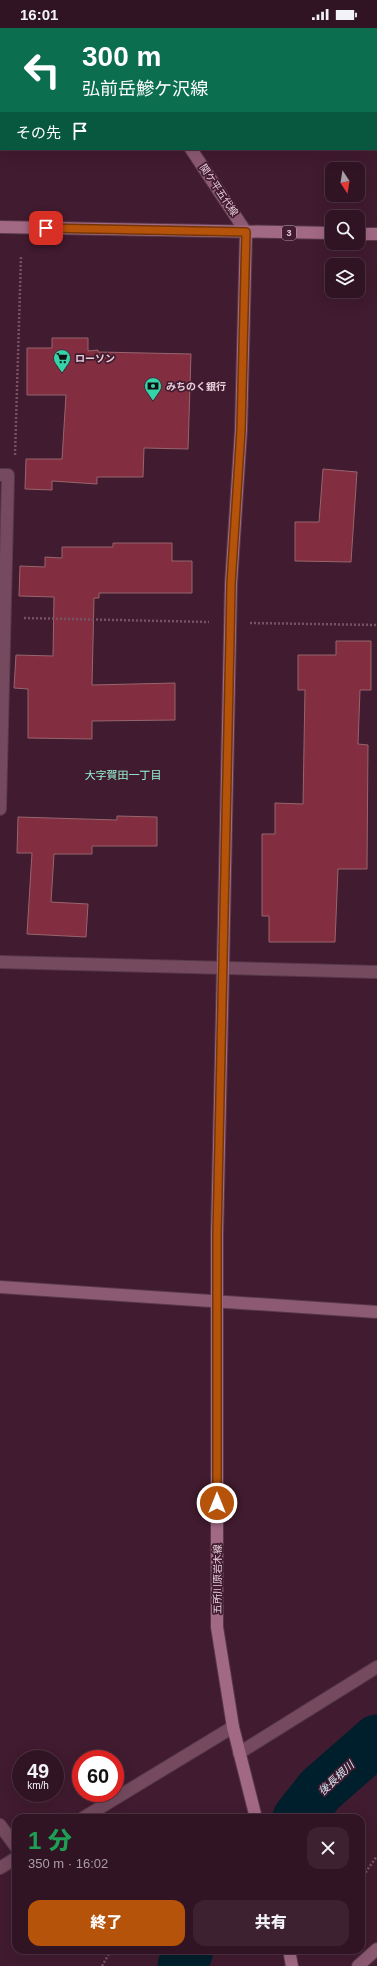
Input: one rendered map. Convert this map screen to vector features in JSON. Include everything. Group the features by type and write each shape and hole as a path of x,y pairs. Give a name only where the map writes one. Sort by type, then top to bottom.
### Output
{"main road":[{"name":"3","path":"0,227 325,233"},
{"name":"五所川原岩木線","path":"246,232 241,430 230,622 217,1302 217,1627 233,1727 255,1814"},
{"path":"365,234 377,234"},
{"path":"290,1954 292,1966"}],"street":[{"name":"関ケ平五代線","path":"192,150 246,232"},
{"path":"0,809 4,618 4,475"},
{"path":"0,962 377,972"},
{"path":"0,1287 377,1312"},
{"path":"239,1753 377,1667"},
{"path":"90,1814 233,1727"},
{"path":"0,1825 12,1842"},
{"path":"0,1868 12,1860"},
{"path":"358,1966 377,1949"}],"path":[{"path":"4,475 14,460 21,256"},
{"path":"4,618 377,625"},
{"path":"365,1873 377,1856"},
{"path":"102,1966 109,1954"}],"building":[{"path":"52,338 88,338 88,351 98,350 98,352 191,354 188,449 144,448 143,477 97,477 97,484 52,481 52,490 25,489 26,459 62,459 66,395 27,395 27,348 52,348"},
{"path":"323,469 357,472 351,562 295,561 295,522 319,522"},
{"path":"113,543 172,543 172,561 192,561 192,593 99,593 99,598 94,598 92,685 175,683 175,720 92,721 92,739 28,738 28,689 14,688 16,655 53,656 54,597 19,596 20,566 45,567 45,557 62,558 62,547 113,547"},
{"path":"336,641 371,641 371,690 360,690 358,744 368,745 367,869 338,869 335,942 269,942 269,916 262,916 262,834 275,834 275,803 303,804 305,690 298,690 298,655 336,655"},
{"path":"117,816 157,817 157,846 92,846 92,854 54,854 51,902 88,904 86,937 27,934 32,853 17,853 18,817 117,820"}],"waterway":[{"name":"後長根川","path":"301,1814 320,1790 377,1740"},
{"name":"後長根川","path":"183,1966 187,1954"}],"place":[{"name":"ローソン","path":"62,373"},
{"name":"みちのく銀行","path":"153,401"}],"district":[{"name":"大字賀田一丁目","path":"123,775"}],"route":[{"path":"46,228 246,232 241,430 231,584 217,1235 217,1503"}]}
